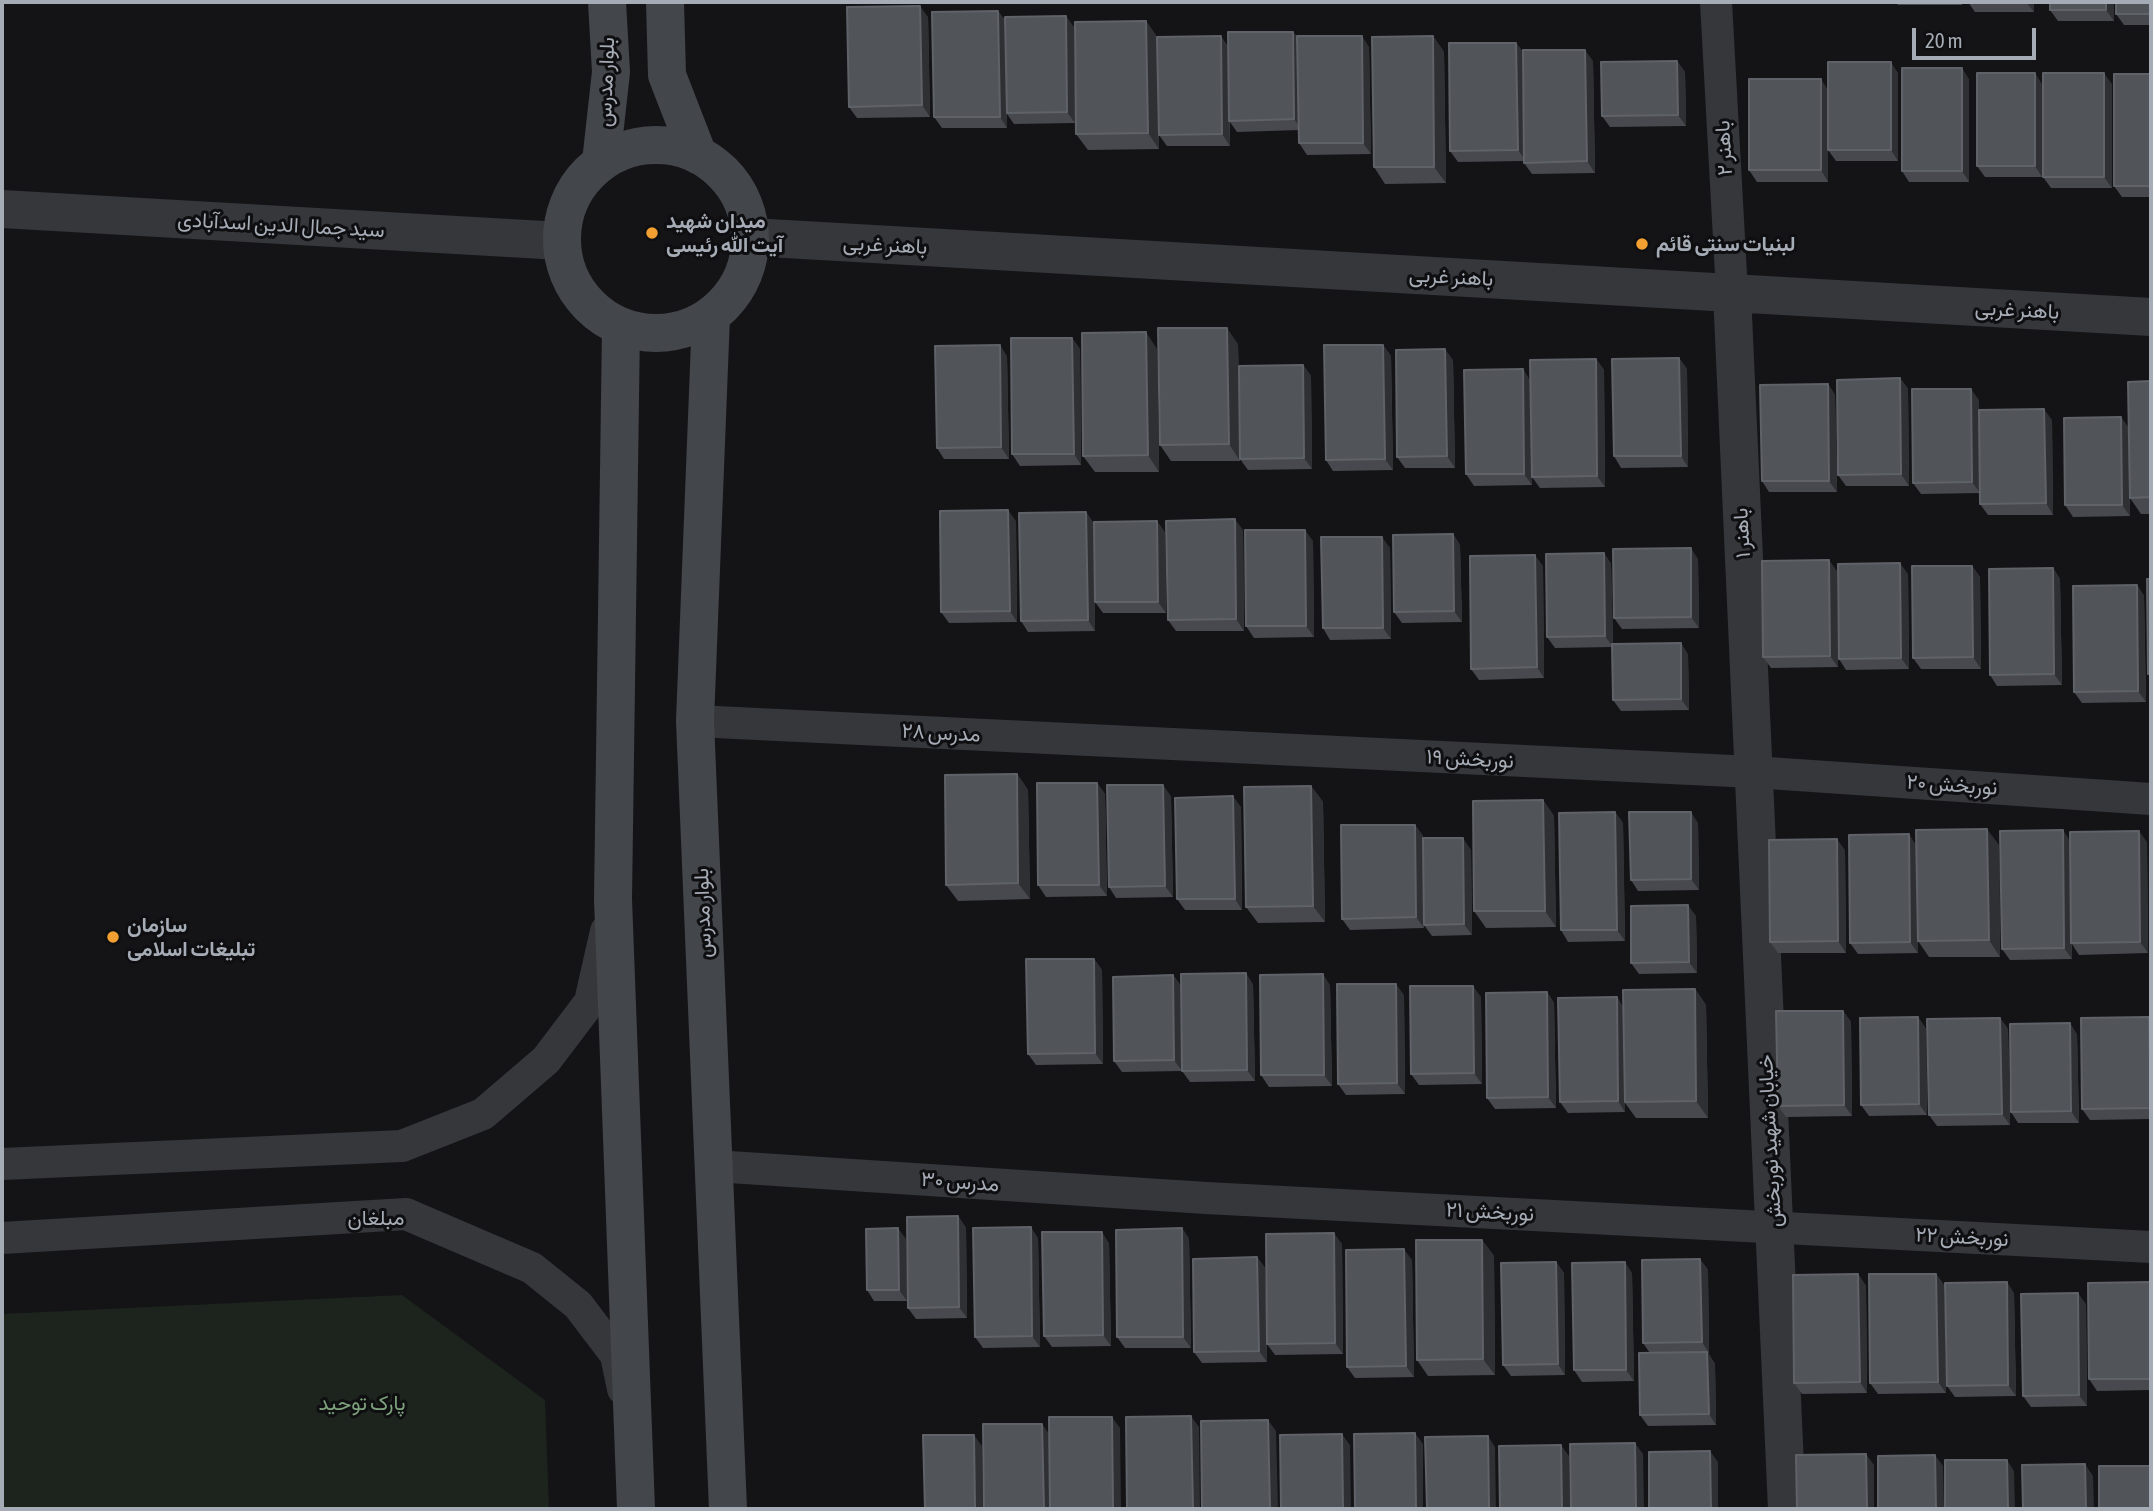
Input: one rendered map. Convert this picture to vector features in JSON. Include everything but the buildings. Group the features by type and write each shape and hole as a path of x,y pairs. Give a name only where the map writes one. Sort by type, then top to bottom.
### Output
{"main road":[{"name":"بلوار مدرس","path":"601,162 611,72 607,2"},
{"path":"664,2 667,75 698,155"},
{"path":"648,145 673,146 698,155 728,177 744,205 751,237 746,267 732,295 711,316 683,329 652,334 621,327 597,313 578,293 565,268 561,241 565,211 579,184 601,162 623,150 648,145"},
{"name":"بلوار مدرس","path":"711,316 695,721 728,1509"},
{"path":"621,327 613,899 636,1509"}],"street":[{"name":"باهنر ۲","path":"1716,2 1732,293"},
{"name":"سید جمال الدین اسدآبادی","path":"2,209 561,241"},
{"name":"باهنر غربی","path":"751,237 2151,317"},
{"name":"باهنر ۱","path":"1732,293 1753,772"},
{"name":"مدرس ۲۸","path":"695,721 1187,745"},
{"name":"نوربخش ۱۹","path":"1187,745 1753,772"},
{"name":"نوربخش ۲۰","path":"1753,772 2151,799"},
{"name":"خیابان شهید نوربخش","path":"1753,772 1787,1509"},
{"path":"2,1164 402,1146 483,1114 546,1060 590,1002 613,899"},
{"name":"مدرس ۳۰","path":"713,1166 1206,1198"},
{"name":"نوربخش ۲۱","path":"1206,1198 1774,1227"},
{"name":"مبلغان","path":"2,1238 406,1214 532,1268 578,1305 616,1355 634,1440"},
{"name":"نوربخش ۲۲","path":"1774,1227 2151,1247"}],"green space":[{"name":"پارک توحید","path":"402,1295 545,1400 549,1509 2,1509 2,1314"}],"place":[{"name":"میدان شهید آیت الله رئیسی","path":"652,233"},
{"name":"لبنیات سنتی قائم","path":"1642,244"},
{"name":"سازمان تبلیغات اسلامی","path":"113,937"}]}
